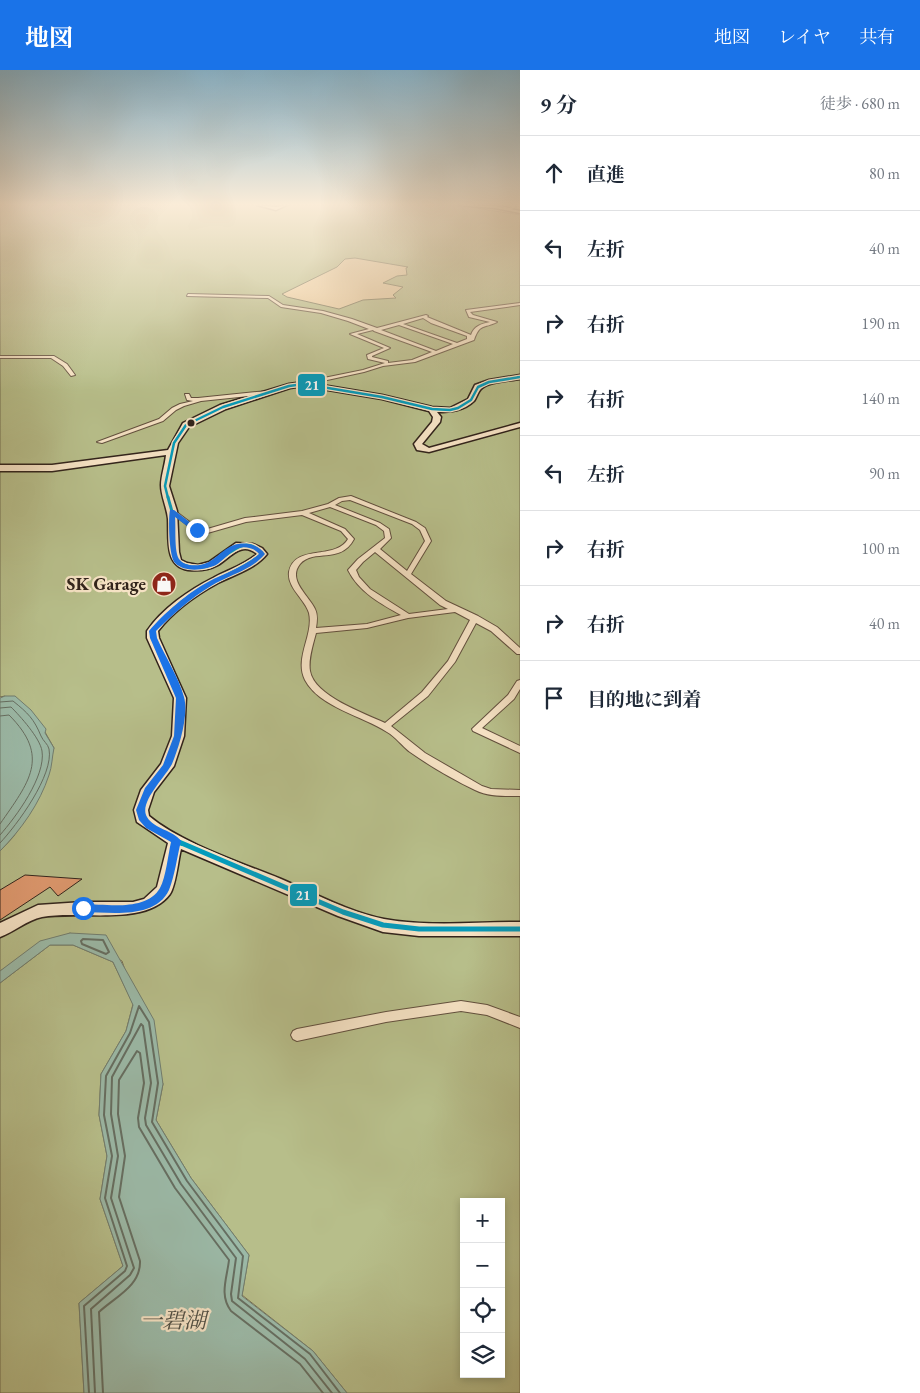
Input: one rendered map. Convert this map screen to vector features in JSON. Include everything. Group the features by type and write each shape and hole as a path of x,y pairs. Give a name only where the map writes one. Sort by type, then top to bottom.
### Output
{"street":[{"path":"188,294 269,297 282,306 320,312 350,320 435,352"},
{"path":"314,384 316,381 364,371 382,365 413,361 469,340 480,326 496,322 471,316 467,311 520,304"},
{"path":"394,364 376,360 369,355 388,348 352,334 400,324 425,316 433,322 469,335 469,340"},
{"path":"400,324 456,344"},
{"path":"0,357 52,357 65,364 74,375"},
{"path":"520,377 490,382 478,388 472,400 458,408 432,409 314,384 289,386 223,407 186,425 170,452 165,486 172,511 174,552 177,561 184,566 198,568 213,564 236,546 250,546 259,550 262,554 255,562 208,585 165,617 152,631 153,638 180,698 178,736 167,766 148,790 141,810 142,818 176,841 343,912 383,925 419,930 520,928"},
{"path":"187,395 189,399 198,400 267,393"},
{"path":"100,442 161,420 174,409 198,400"},
{"path":"432,409 437,417 436,422 418,444 420,448 437,449 502,428 520,425"},
{"path":"0,468 52,468 170,452"},
{"path":"172,511 197,530 204,532 245,520 303,513 330,505 341,499 356,499 393,514 422,529 428,542 408,574"},
{"path":"330,505 378,524 387,530 388,538 375,549 365,554 352,570 354,576 384,603 408,616"},
{"path":"303,513 343,530 351,539 349,545 344,550 304,558 297,563 293,571 293,579 313,612 315,627 307,652 307,678 315,689 385,727 412,749 479,788 490,792 520,793"},
{"path":"375,549 443,603 494,629 520,652"},
{"path":"314,631 367,626 408,616 458,610"},
{"path":"385,727 424,694 451,662 475,618"},
{"path":"520,683 511,696 476,729 520,750"},
{"path":"0,930 38,911 83,908 132,908 149,904 164,890 176,841"},
{"path":"297,1035 386,1017 461,1006 487,1010 520,1023"}],"green space":[{"path":"0,267 337,267 282,294 287,297 339,309 363,300 396,298 393,295 403,287 383,283 397,276 407,275 406,268 408,267 406,267 520,267 520,1393 347,1393 313,1351 242,1295 249,1255 191,1178 156,1120 163,1084 122,961 70,933 0,971 0,851 14,836 54,748 45,732 5,696 0,697"},
{"path":"50,945 73,945 113,962 133,1004 126,1031 101,1074 99,1115 107,1156 100,1199 123,1266 79,1303 84,1393 0,1393 0,983"}],"water":[{"path":"15,696 31,710 46,729 45,733 54,748 50,772 35,806 0,851 0,698"},
{"name":"一碧湖","path":"70,933 106,935 154,1020 163,1084 156,1120 191,1178 249,1255 242,1296 313,1351 347,1393 84,1393 79,1303 123,1266 100,1199 107,1156 99,1115 101,1074 126,1031 133,1005 113,962 73,945 50,945 0,983 0,971 40,941"}],"building":[{"path":"25,875 82,879 58,896 50,887 0,920 0,890"}],"transit line":[{"name":"21","path":"520,377 489,382 478,387 471,400 458,408 450,410 432,409 382,397 304,384 289,386 223,407 186,425 174,443 165,486 172,511 174,552 177,561 184,566 198,568 213,564 236,546 250,546 259,550 262,554 250,564 209,584 170,613 152,631 153,638 180,698 178,736 167,766 148,790 141,810 142,818 176,841 343,912 383,925 419,929 520,929"}],"place":[{"name":"SK Garage","path":"164,584"}],"route":[{"path":"83,908 132,908 149,904 164,890 176,841 142,818 141,810 148,790 167,766 178,736 180,698 153,638 152,631 165,617 208,585 255,562 262,554 259,550 250,546 236,546 213,564 198,568 184,566 177,561 174,552 172,511 197,530"}]}
